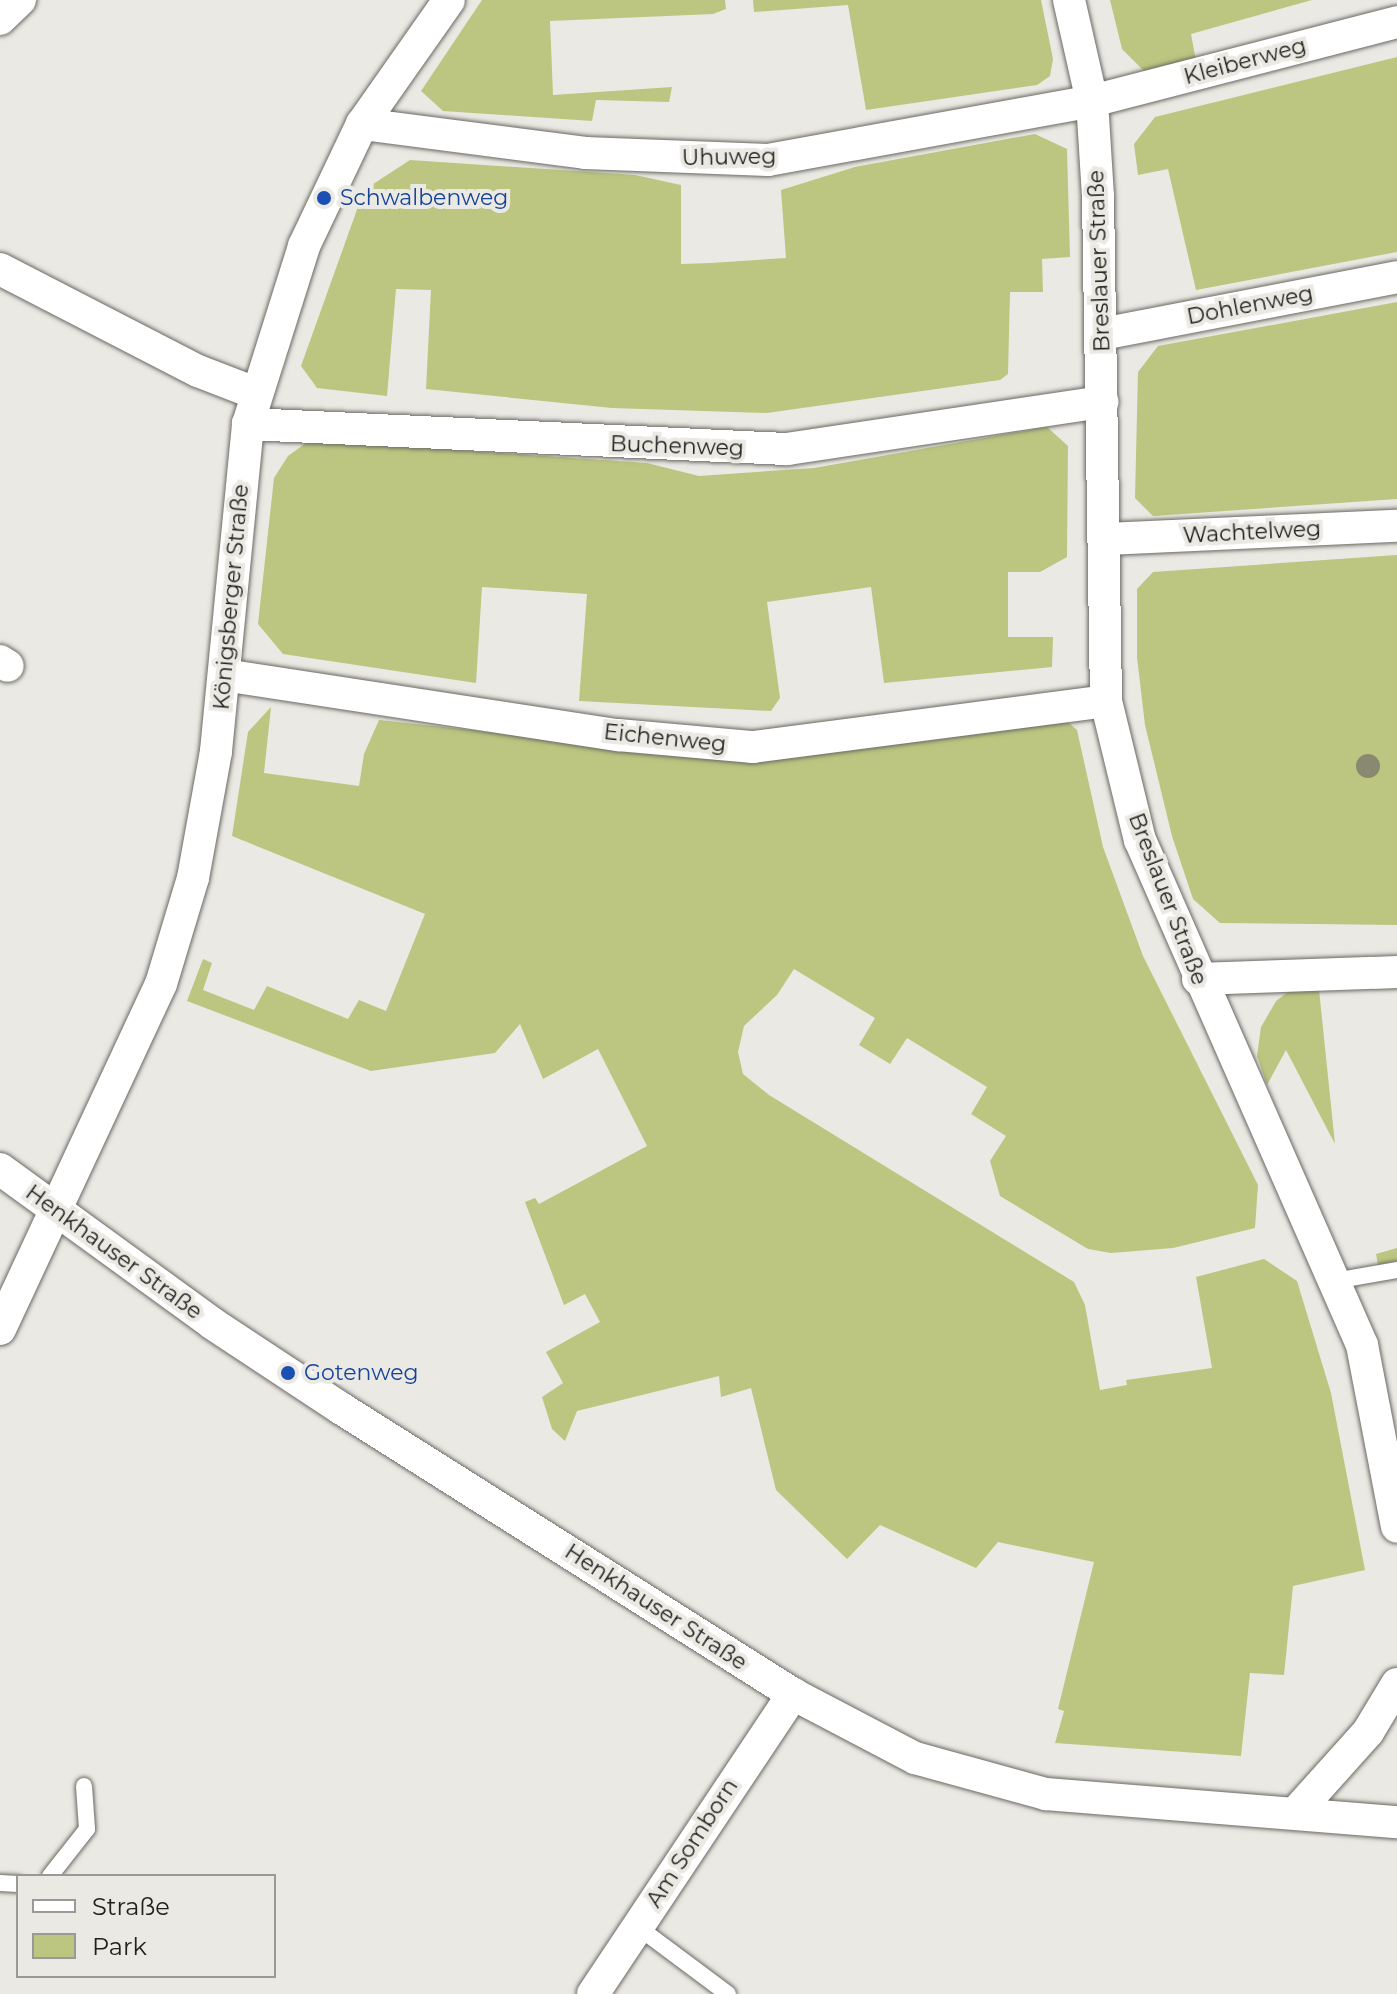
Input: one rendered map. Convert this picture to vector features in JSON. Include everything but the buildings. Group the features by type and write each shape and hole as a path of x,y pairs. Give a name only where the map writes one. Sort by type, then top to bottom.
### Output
{"street":[{"path":"0,19 20,0"},
{"name":"Königsberger Straße","path":"55,1213 161,984 193,878 224,675 251,409 304,246 362,124 449,0"},
{"name":"Breslauer Straße","path":"1069,0 1092,101 1102,334 1106,701 1140,840 1198,979 1362,1345 1393,1480 1397,1527"},
{"name":"Kleiberweg","path":"1092,101 1397,22"},
{"name":"Uhuweg","path":"362,124 585,153 768,160 1092,101"},
{"path":"0,269 198,371 251,409"},
{"name":"Dohlenweg","path":"1102,334 1397,277"},
{"name":"Buchenweg","path":"251,409 787,449 1103,402"},
{"name":"Wachtelweg","path":"1106,539 1397,526"},
{"name":"Eichenweg","path":"224,675 618,735 753,747 1106,701"},
{"path":"1198,979 1397,972"},
{"name":"Henkhauser Straße","path":"0,1169 55,1213 240,1343 793,1694 915,1758 976,1779 1046,1794 1178,1808 1298,1810 1397,1822"},
{"path":"1,1325 55,1213"},
{"path":"1298,1810 1368,1732 1397,1684"},
{"name":"Am Somborn","path":"593,1994 793,1694"}],"lane":[{"path":"1334,1281 1397,1270"},
{"path":"52,1874 87,1829 84,1786"},
{"path":"638,1927 728,1994"}],"green space":[{"path":"482,0 725,0 726,9 713,14 550,21 553,95 672,87 669,102 596,100 592,121 443,111 421,91"},
{"path":"753,0 1041,0 1053,59 1050,76 1037,85 866,110 848,5 754,12"},
{"path":"1110,0 1312,0 1191,34 1196,61 1146,73 1122,49"},
{"path":"1397,57 1397,252 1196,290 1168,169 1138,175 1134,144 1155,117"},
{"path":"1035,134 1067,149 1070,257 1042,259 1043,292 1010,292 1008,374 1000,380 767,413 612,408 426,389 431,290 396,289 387,396 317,388 301,366 364,190 410,160 635,175 681,185 681,264 711,263 786,258 781,190 855,167"},
{"path":"1397,302 1397,499 1153,516 1135,498 1138,372 1158,346"},
{"path":"1047,427 1068,446 1067,557 1040,572 1008,572 1008,637 1053,637 1052,667 884,683 871,587 767,602 780,698 771,711 579,701 587,594 482,587 476,683 283,654 258,624 274,478 288,456 310,440 647,463 699,476 814,468"},
{"path":"1397,555 1397,925 1220,923 1193,899 1172,836 1145,725 1137,657 1137,589 1153,572"},
{"path":"271,707 264,773 359,786 364,754 379,720 740,759 1061,716 1077,730 1103,847 1143,956 1258,1185 1255,1228 1173,1248 1111,1253 1088,1249 1000,1196 990,1161 1006,1136 971,1114 987,1087 907,1038 890,1064 859,1045 875,1018 794,969 777,995 744,1026 738,1052 743,1074 769,1095 1074,1282 1085,1305 1100,1390 1127,1385 1126,1380 1212,1368 1196,1277 1264,1259 1297,1281 1331,1393 1365,1570 1293,1586 1284,1675 1250,1673 1241,1756 1055,1743 1064,1711 1058,1709 1094,1562 998,1542 976,1568 880,1525 847,1559 776,1490 751,1388 721,1397 719,1376 577,1411 565,1441 552,1429 542,1397 563,1383 546,1352 600,1322 585,1294 564,1305 525,1202 535,1198 539,1204 647,1146 598,1049 543,1079 520,1024 495,1053 371,1071 187,1001 203,959 212,963 203,990 254,1010 267,986 348,1019 359,1000 386,1011 425,914 232,836 248,732"},
{"path":"1318,980 1335,1144 1286,1050 1267,1085 1257,1056 1261,1027 1276,1001 1296,986"},
{"path":"1397,1248 1397,1261 1378,1265 1376,1254"}],"place":[{"name":"Schwalbenweg","path":"324,198"},
{"name":"Gotenweg","path":"288,1373"}]}
